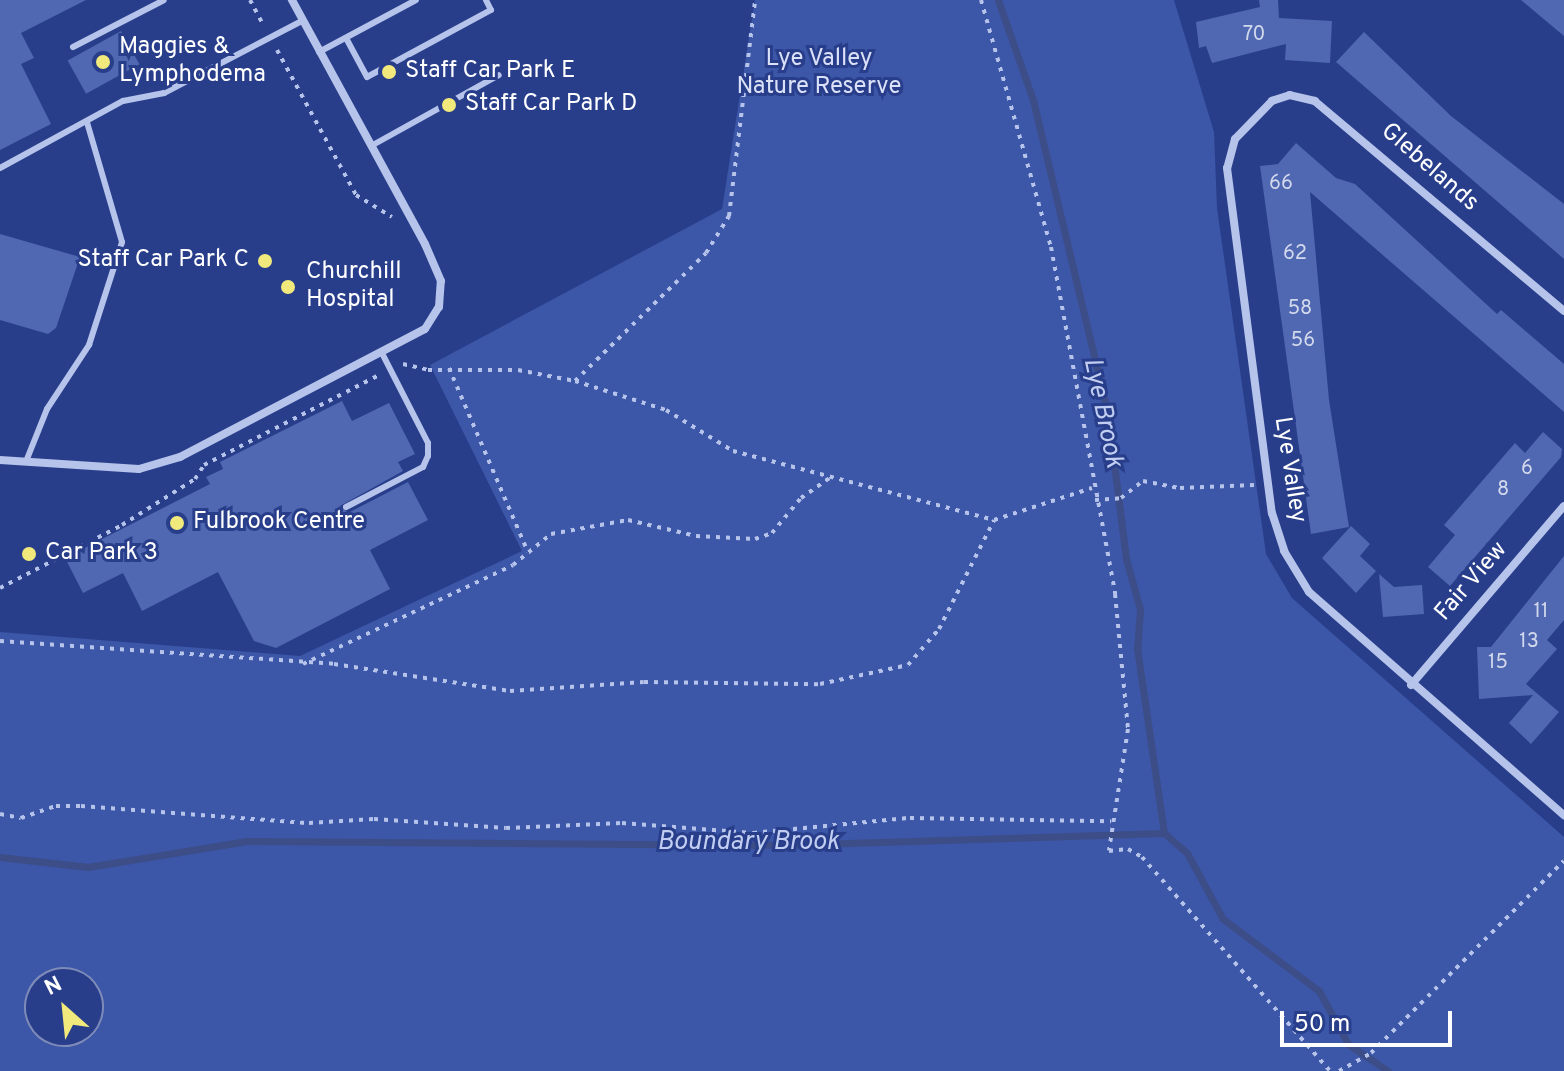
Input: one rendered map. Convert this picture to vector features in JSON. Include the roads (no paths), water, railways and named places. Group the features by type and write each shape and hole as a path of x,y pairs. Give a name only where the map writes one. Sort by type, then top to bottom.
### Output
{"street":[{"path":"0,460 27,459 139,469 180,457 425,329 439,307 441,281 292,0"},
{"name":"Glebelands","path":"1256,114 1290,95 1336,114 1564,311"},
{"name":"Lye Valley","path":"1256,114 1235,139 1227,168 1272,513 1284,551 1309,592 1411,685 1564,815"},
{"name":"Fair View","path":"1411,685 1564,506"}],"lane":[{"path":"73,47 164,0"},
{"path":"319,52 416,0"},
{"path":"346,38 367,77 491,10 486,0"},
{"path":"0,168 123,101 164,93 302,21"},
{"path":"371,146 499,75"},
{"path":"27,459 47,409 89,345 122,242 87,122"},
{"path":"346,507 423,467 428,456 428,443 381,351"}],"waterway":[{"name":"Lye Brook","path":"998,0 1033,100 1108,416 1126,559 1140,609 1137,648 1164,833"},
{"name":"Boundary Brook","path":"0,857 88,867 247,841 784,845 1164,833 1187,853 1223,919 1319,991 1348,1044 1388,1071"}],"place":[{"name":"Maggies & Lymphodema","path":"103,62"},
{"name":"Staff Car Park E","path":"389,72"},
{"name":"Staff Car Park D","path":"449,105"},
{"name":"Staff Car Park C","path":"265,261"},
{"name":"Churchill Hospital","path":"288,287"},
{"name":"Fulbrook Centre","path":"177,523"},
{"name":"Car Park 3","path":"29,554"}],"park label":[{"name":"Lye Valley Nature Reserve","path":"819,74"}]}
